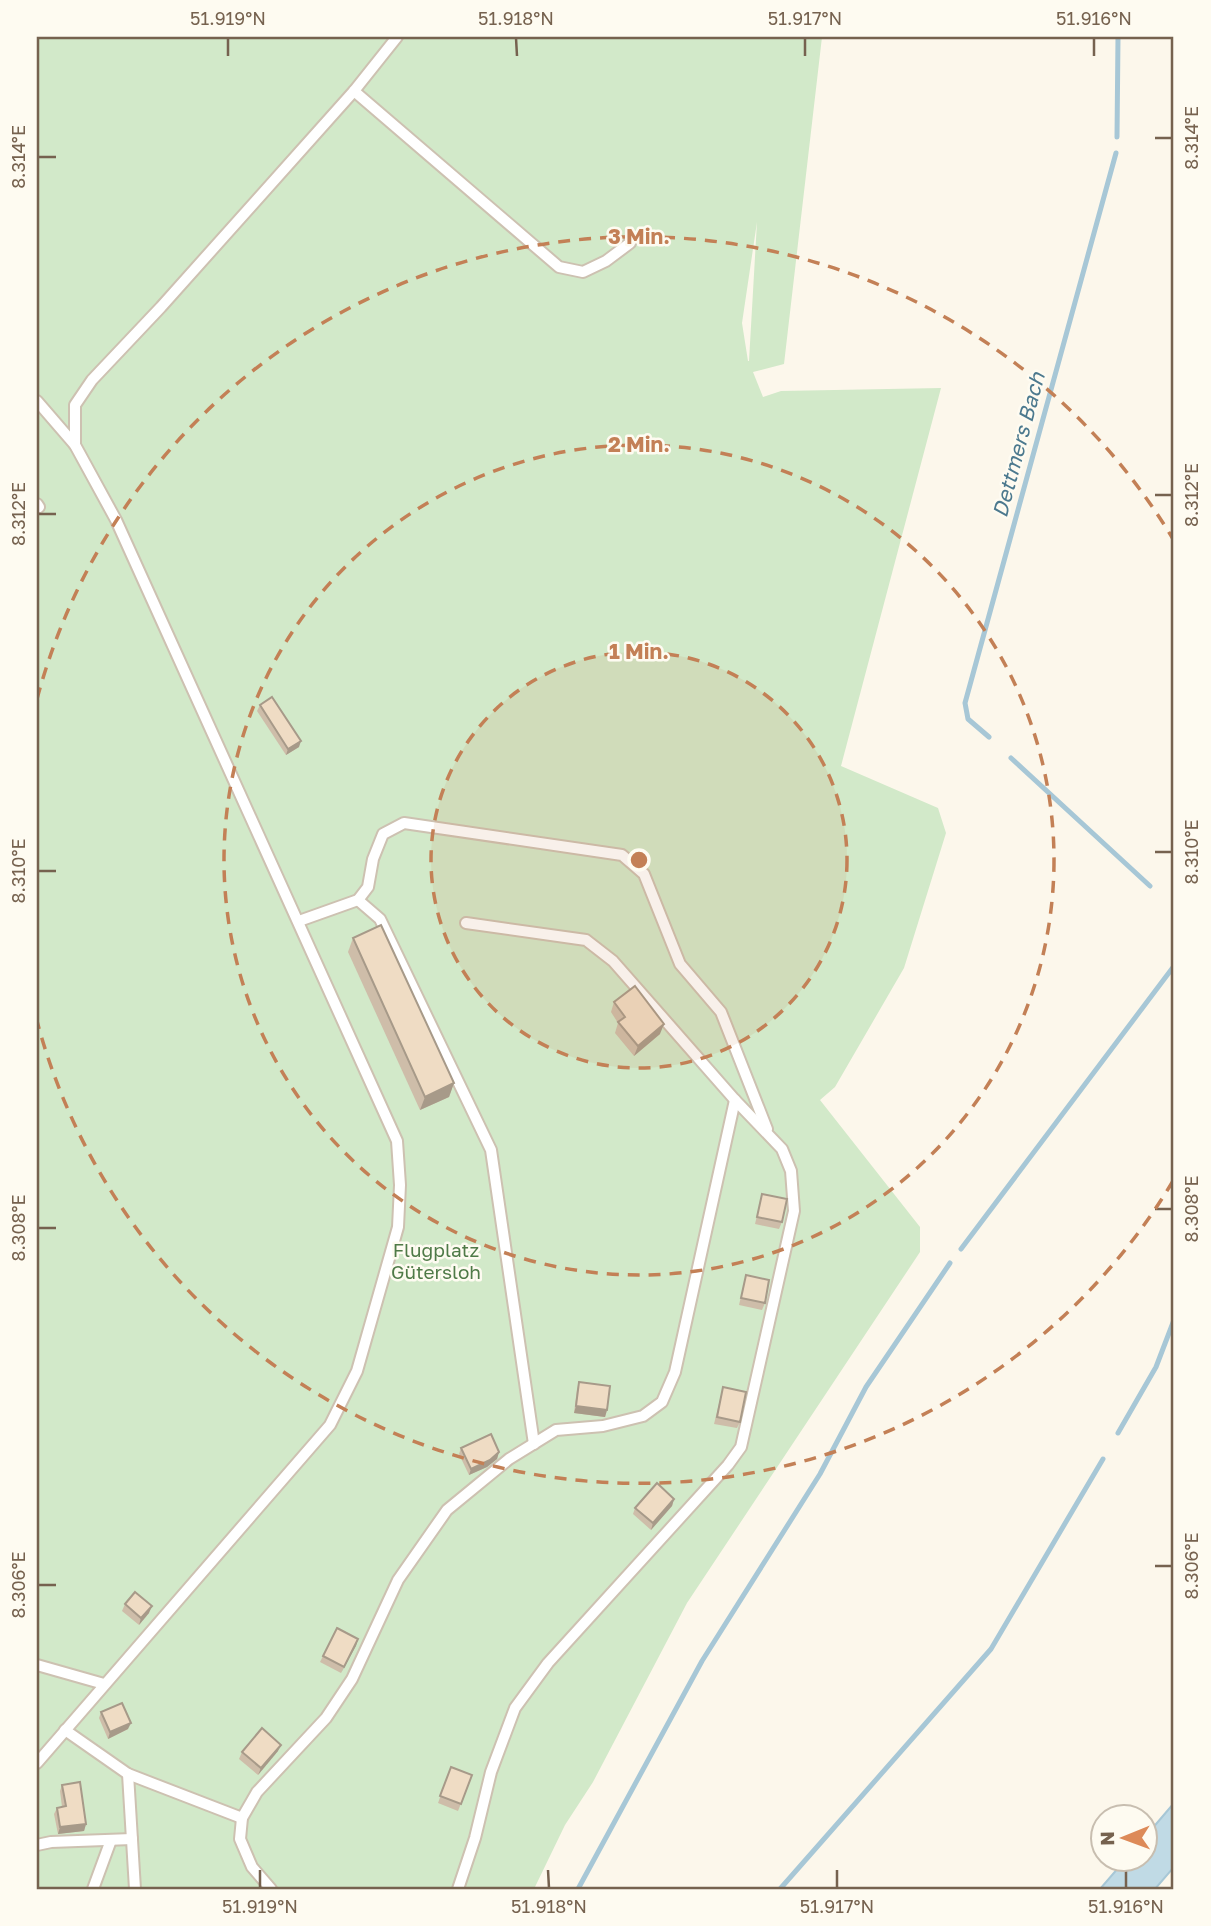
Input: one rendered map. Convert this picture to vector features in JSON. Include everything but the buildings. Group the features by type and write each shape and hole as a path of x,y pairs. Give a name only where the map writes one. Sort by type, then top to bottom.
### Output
{"lane":[{"path":"75,445 75,405 92,380 354,91 397,37"},
{"path":"354,91 559,267 583,272 606,261 630,243"},
{"path":"37,401 75,445 116,520 397,1141 400,1185 398,1227 357,1371 330,1425 37,1763"},
{"path":"299,922 358,900 368,887 373,859 383,834 404,822 622,855 644,874 680,964 721,1012 770,1136"},
{"path":"358,900 380,919 491,1150 534,1444"},
{"path":"458,1889 475,1838 491,1772 515,1708 548,1663 728,1465 741,1447 794,1211 791,1171 782,1149 735,1100 613,961 586,940 466,923"},
{"path":"271,1889 252,1867 240,1839 242,1818 257,1792 326,1718 352,1679 398,1580 447,1510 509,1459 556,1430 603,1426 643,1416 662,1402 675,1372 735,1100"},
{"path":"37,1665 104,1684"},
{"path":"65,1730 128,1774 242,1818"},
{"path":"128,1774 135,1889"},
{"path":"37,1845 51,1842 132,1839"},
{"path":"93,1889 111,1840"}],"green space":[{"name":"Flugplatz Gütersloh","path":"37,37 822,37 784,364 753,372 763,397 781,391 941,388 841,766 938,808 946,833 904,968 835,1087 820,1100 920,1227 920,1252 687,1603 593,1782 565,1825 534,1889 37,1889","holes":["757,222 749,361 742,323"]}],"water":[{"path":"1174,1803 1174,1867 1155,1889 1100,1889 1113,1874 1158,1874 1158,1822"}],"waterway":[{"name":"Dettmers Bach","path":"1117,137 1118,37"},
{"name":"Dettmers Bach","path":"989,737 968,719 965,703 1116,153"},
{"name":"Dettmers Bach","path":"1011,758 1150,886"},
{"path":"961,1249 1174,966"},
{"path":"578,1889 702,1661 820,1474 866,1387 950,1263"},
{"path":"1118,1433 1156,1367 1174,1320"},
{"path":"780,1889 991,1649 1103,1459"}]}
